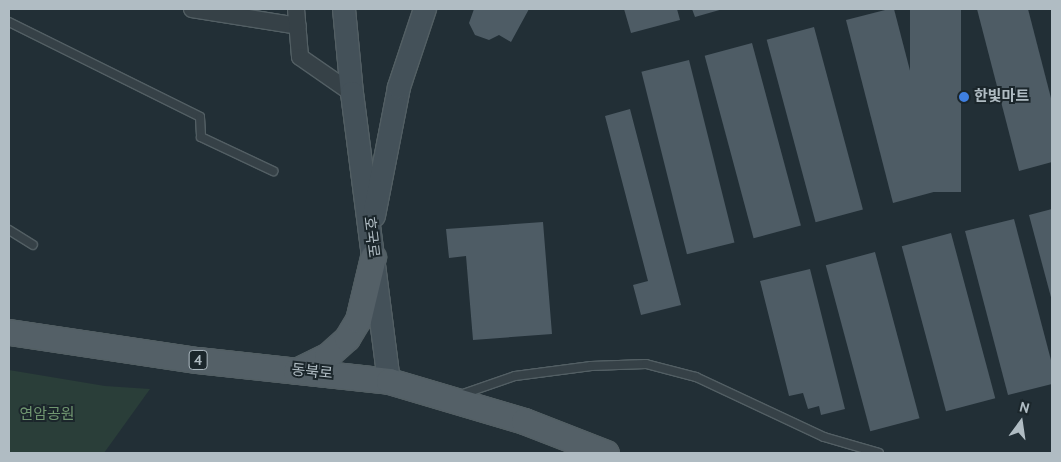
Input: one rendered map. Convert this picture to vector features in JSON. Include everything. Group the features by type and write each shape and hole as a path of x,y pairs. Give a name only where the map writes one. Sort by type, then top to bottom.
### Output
{"main road":[{"name":"호국로","path":"344,9 352,93 389,381"},
{"path":"296,370 327,356 347,338 358,320 399,87 425,9"},
{"name":"동북로","path":"9,332 197,360 389,381 524,420 606,453"}],"street":[{"path":"192,9 298,26"},
{"path":"296,9 300,57 352,93"}],"lane":[{"path":"9,22 200,117 201,137 273,171"},
{"path":"9,230 33,245"},
{"path":"449,399 515,376 591,366 646,364 696,377 824,437 879,453"}],"green space":[{"name":"연암공원","path":"9,370 105,386 150,389 104,453 9,453"}],"building":[{"path":"474,9 529,9 511,42 499,35 489,40 475,35 469,23"},
{"path":"624,9 677,9 680,20 631,33"},
{"path":"692,9 723,9 695,17"},
{"path":"894,9 941,190 893,203 846,20"},
{"path":"910,9 961,9 961,192 910,192"},
{"path":"977,9 1028,9 1052,102 1052,162 1019,171"},
{"path":"814,27 863,210 816,222 767,40"},
{"path":"752,43 801,226 754,238 705,56"},
{"path":"689,60 734,242 687,254 641,72"},
{"path":"630,109 681,305 641,315 633,285 648,281 605,116"},
{"path":"1052,209 1052,301 1029,215"},
{"path":"1014,219 1052,364 1052,384 1008,395 965,231"},
{"path":"543,222 552,334 473,340 466,256 449,258 446,229"},
{"path":"951,233 995,398 946,411 902,246"},
{"path":"875,252 920,418 870,431 826,265"},
{"path":"810,269 845,409 821,415 819,406 808,409 803,393 789,396 760,281"}],"place":[{"name":"한빛마트","path":"964,97"}]}
